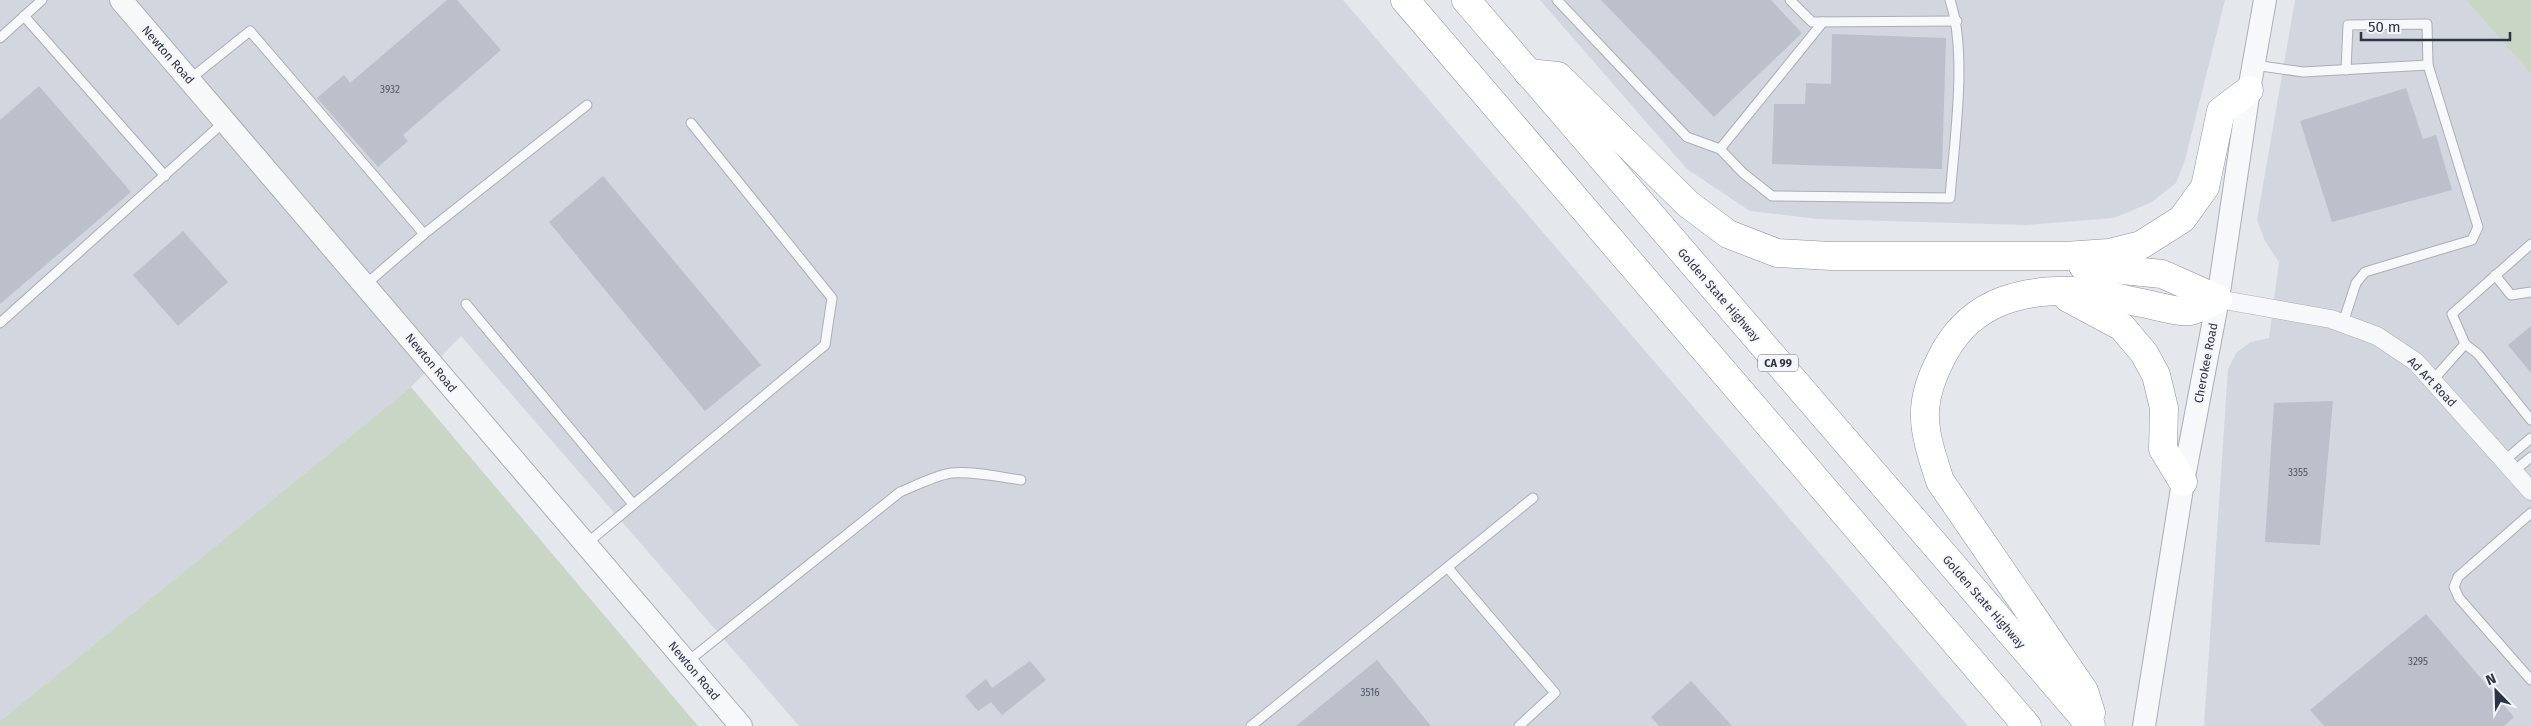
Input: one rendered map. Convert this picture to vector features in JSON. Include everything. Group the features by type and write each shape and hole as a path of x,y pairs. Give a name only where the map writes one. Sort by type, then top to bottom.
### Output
{"highway":[{"path":"1405,0 2027,726"},
{"name":"Golden State Highway","path":"1466,0 2091,726"},
{"path":"1528,73 1558,76 1688,204 1728,234 1777,253 1831,256 2065,256 2110,253 2141,244 2182,219 2205,187 2220,111 2251,77"},
{"path":"2065,256 2084,267 2162,274 2218,299"},
{"path":"2096,726 2084,691 1940,481 1928,444 1924,411 1931,378 1953,338 1978,313 2002,300 2034,293 2079,291 2189,312 2218,299"},
{"path":"2057,293 2122,327 2144,353 2156,375 2164,408 2163,449 2183,482"}],"street":[{"name":"Newton Road","path":"121,0 741,726"},
{"name":"Cherokee Road","path":"2144,726 2183,482 2218,299 2251,77 2265,0"},
{"name":"Ad Art Road","path":"2218,299 2343,324 2377,336 2416,362 2531,491"}],"lane":[{"path":"0,38 42,0"},
{"path":"1557,0 1687,137 1720,150 1743,174 1772,196 1950,198 1958,73 1957,21 1950,0"},
{"path":"1790,0 1812,22 1957,21"},
{"path":"24,16 165,176"},
{"path":"1720,150 1823,22"},
{"path":"2343,324 2356,283 2365,272 2472,240 2478,227 2428,66 2427,24 2348,26 2346,70"},
{"path":"190,80 250,31 424,234"},
{"path":"2251,77 2303,72 2428,66"},
{"path":"364,285 424,234 587,105"},
{"path":"0,323 225,121"},
{"path":"586,544 825,345 832,298 691,123"},
{"path":"2531,244 2452,314 2465,344 2478,354 2531,420"},
{"path":"2495,275 2512,295 2531,292"},
{"path":"466,304 633,504"},
{"path":"2433,380 2465,344"},
{"path":"2509,466 2531,438"},
{"path":"2509,466 2531,457"},
{"path":"687,662 900,492 927,480 952,473 987,475 1021,480"},
{"path":"1251,726 1533,498"},
{"path":"2531,513 2458,577 2454,587 2459,598 2531,680"},
{"path":"1448,568 1555,693 1519,726"}],"shaded area":[{"path":"0,0 1343,0 1968,726 799,726 461,336 411,387 0,721"},
{"path":"1540,0 2225,0 2185,160 2176,183 2152,202 2114,218 2026,225 1818,219 1750,211 1687,169"},
{"path":"2295,0 2466,0 2531,74 2531,726 2204,726 2228,369 2237,352 2251,342 2269,338 2279,262 2265,241 2257,220"}],"green space":[{"path":"2466,0 2531,0 2531,74"},
{"path":"411,387 698,726 0,726 0,721"}],"building":[{"path":"447,0 457,0 501,50 403,135 408,141 378,167 317,98 344,75 350,83"},
{"path":"1601,0 1771,0 1802,33 1714,117"},
{"path":"1832,34 1946,38 1942,169 1772,164 1774,104 1805,104 1806,83 1831,84"},
{"path":"39,86 131,192 0,304 0,120"},
{"path":"2406,88 2423,139 2436,135 2452,190 2332,222 2300,121"},
{"path":"603,176 761,365 705,411 549,222"},
{"path":"183,231 228,282 178,326 133,275"},
{"path":"2531,326 2531,373 2508,345"},
{"path":"2333,401 2320,545 2265,542 2274,403"},
{"path":"2426,614 2514,717 2504,726 2324,726 2310,710"},
{"path":"1377,660 1431,726 1296,726"},
{"path":"1030,661 1046,680 1002,715 991,702 978,711 965,696 986,679 992,688"},
{"path":"1691,681 1732,726 1659,726 1651,717"}]}
